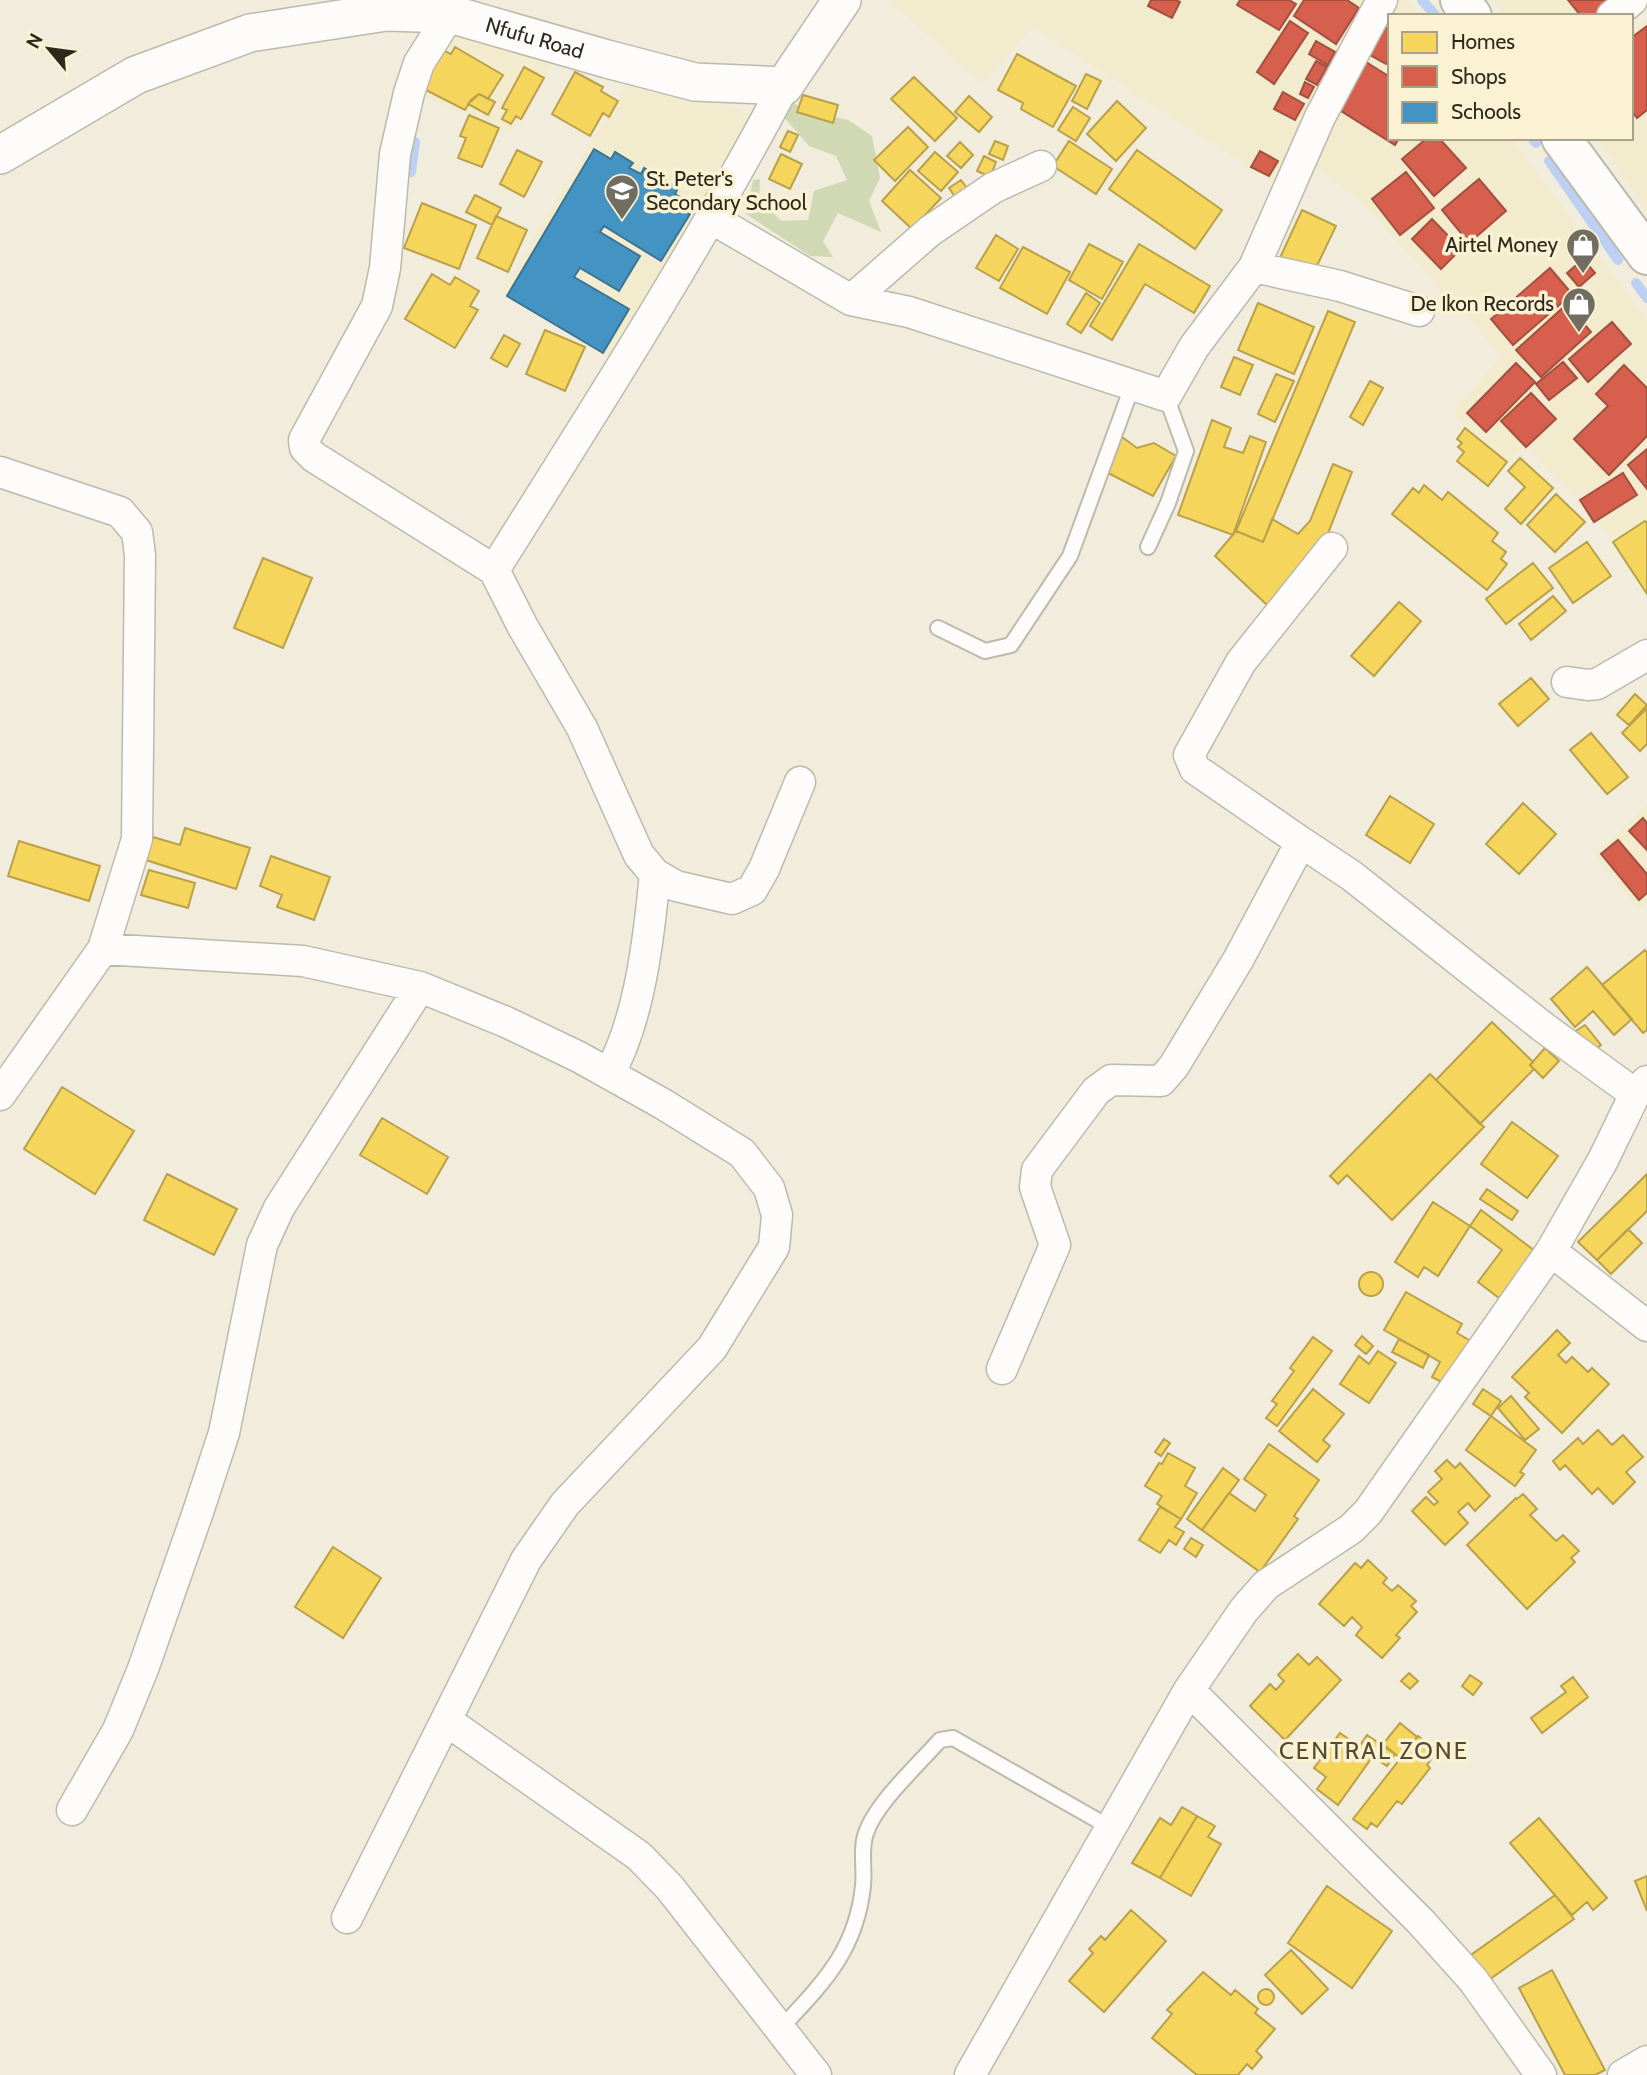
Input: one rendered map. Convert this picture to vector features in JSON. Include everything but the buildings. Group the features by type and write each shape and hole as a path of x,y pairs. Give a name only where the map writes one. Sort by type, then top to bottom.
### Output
{"main road":[{"path":"1562,140 1647,255"}],"street":[{"path":"494,570 583,430 730,188 784,86 842,0"},
{"path":"711,218 851,300 908,312 1166,396 1194,347 1254,267 1320,117 1382,0"},
{"path":"1614,14 1632,0"},
{"path":"451,7 419,63 409,93 395,154 384,268 377,306 304,440 305,448 314,457 494,570 523,627 582,728 639,855 655,874 676,886 732,899 752,890 764,869 800,782"},
{"name":"Nfufu Road","path":"0,155 136,75 250,33 386,12 451,7 596,56 695,82 784,86"},
{"path":"851,300 930,231 993,188 1041,166"},
{"path":"1254,267 1340,286 1419,311"},
{"path":"0,472 120,512 137,531 140,555 137,839 103,949 0,1095"},
{"path":"970,2075 1189,1690 1244,1610 1266,1585 1351,1529 1368,1512 1551,1251 1641,1088 1544,1027 1352,876 1195,769 1189,755 1241,662 1332,548"},
{"path":"1567,682 1597,684 1647,655"},
{"path":"1002,1369 1055,1245 1035,1187 1037,1170 1096,1091 1111,1080 1161,1081 1174,1066 1238,960 1301,842"},
{"path":"609,1074 621,1052 641,977 655,874"},
{"path":"103,949 303,961 420,987 506,1022 609,1074 743,1153 769,1188 777,1215 774,1247 712,1348 565,1504 526,1560 347,1918"},
{"path":"72,1810 118,1730 138,1681 224,1433 262,1245 279,1208 420,987"},
{"path":"1551,1251 1647,1326"},
{"path":"1189,1690 1421,1922 1473,1980 1541,2075"},
{"path":"447,1721 639,1856 670,1888 816,2075"},
{"path":"1623,2075 1647,2061"}],"lane":[{"path":"938,628 985,651 1011,645 1070,556 1133,384"},
{"path":"1148,547 1168,503 1186,451 1166,396"},
{"path":"780,2028 828,1977 856,1926 863,1886 865,1835 875,1814 940,1740 953,1738 1111,1829"}],"shaded area":[{"path":"888,0 1367,0 1275,184 1033,27 982,83"},
{"path":"1390,0 1407,0 1418,14 1388,14 1388,140 1513,140 1647,319 1647,583 1580,500 1526,447 1507,462 1451,414 1501,357 1357,198 1306,162"},
{"path":"1492,0 1643,0 1625,14 1503,14"},
{"path":"1647,19 1647,210 1598,140 1633,140 1633,30"},
{"path":"447,30 558,56 512,132 417,94"},
{"name":"St. Peter's Secondary School","path":"630,78 744,110 747,130 614,359 502,291"},
{"path":"1647,805 1647,903 1639,910 1594,855"}],"green space":[{"path":"791,102 815,113 848,120 872,136 880,178 869,201 881,232 838,213 823,241 833,257 810,256 746,214 753,180 760,179 759,198 781,221 808,220 814,191 847,180 836,156 809,146 782,115"}],"waterway":[{"path":"1422,0 1434,14"},
{"path":"411,172 415,142"},
{"path":"1549,161 1618,260"},
{"path":"1636,283 1647,298"}],"place":[{"name":"St. Peter's Secondary School","path":"622,221"},
{"name":"Airtel Money","path":"1583,275"},
{"name":"De Ikon Records","path":"1579,334"}],"district":[{"name":"CENTRAL ZONE","path":"1374,1751"}]}
